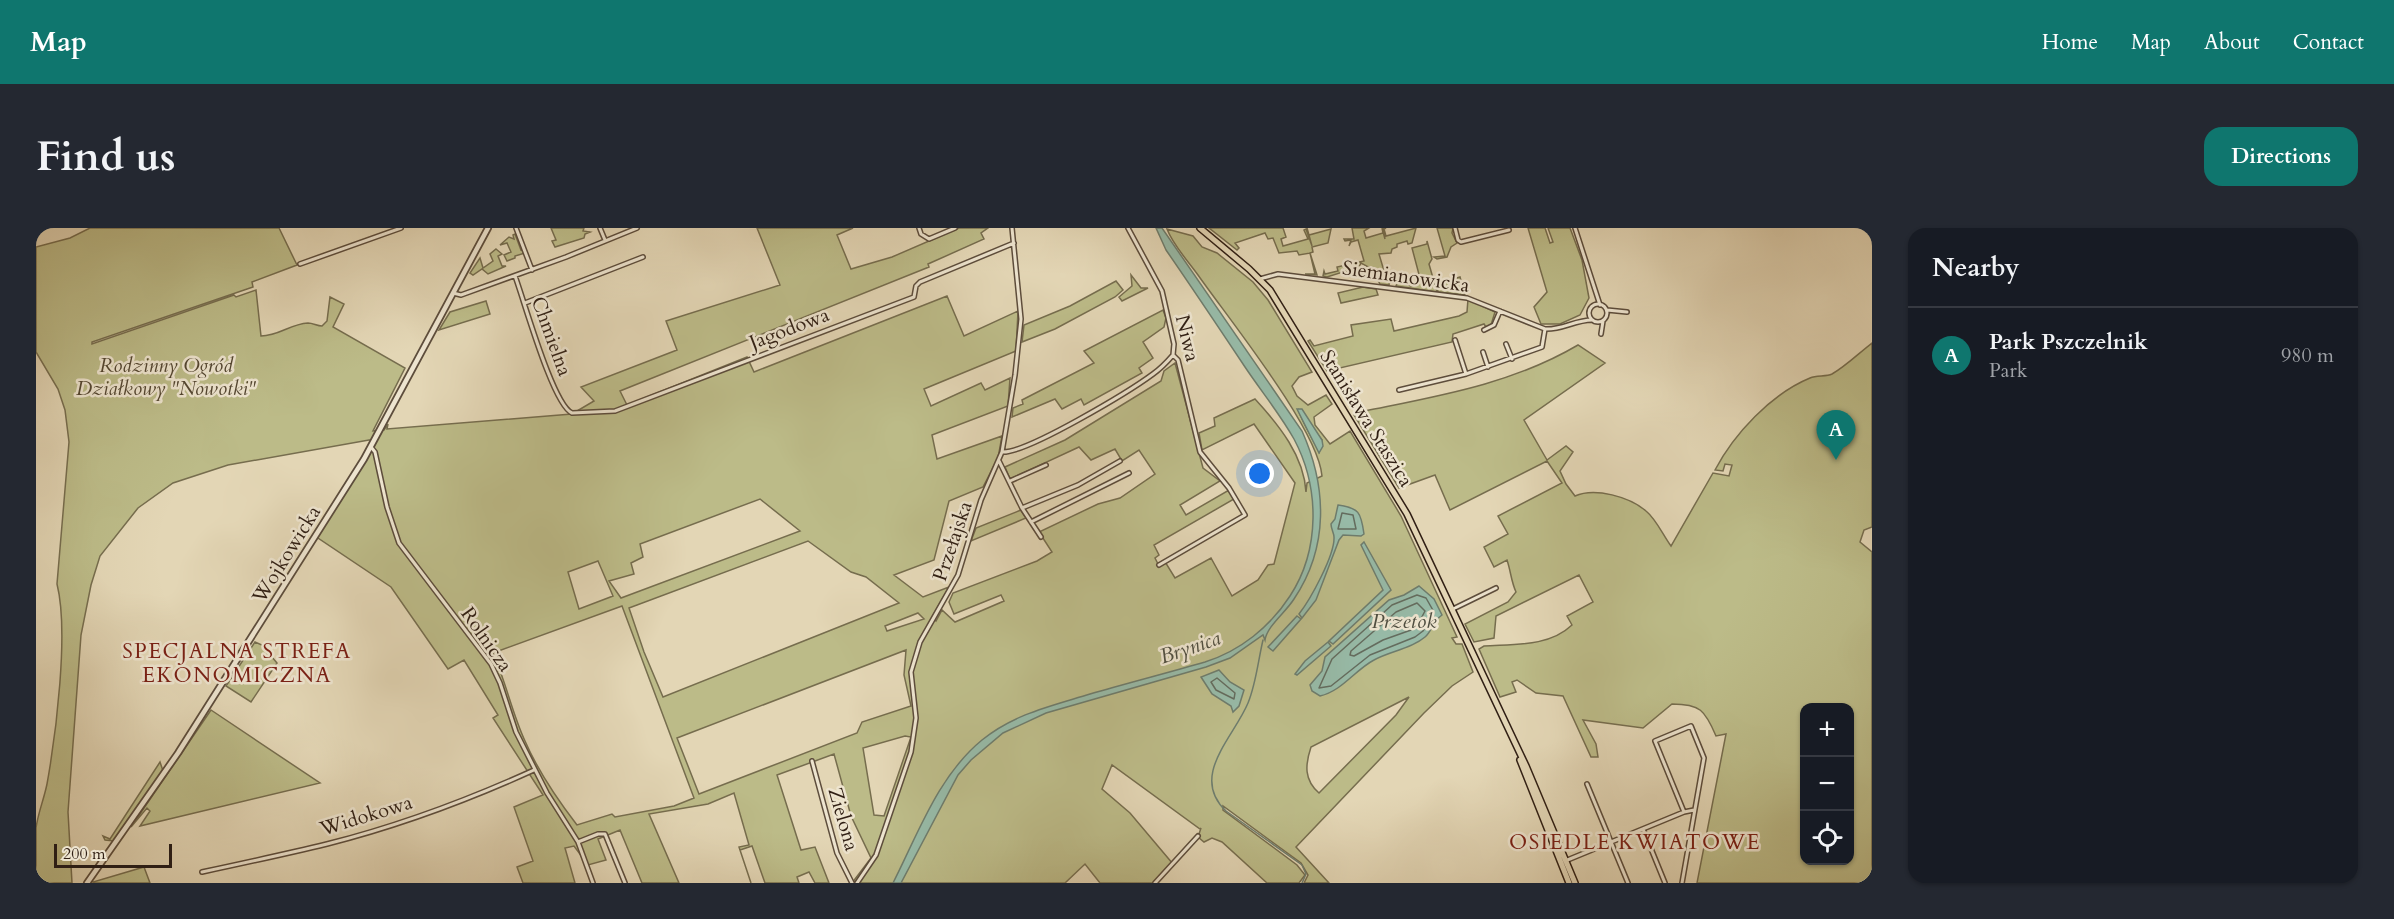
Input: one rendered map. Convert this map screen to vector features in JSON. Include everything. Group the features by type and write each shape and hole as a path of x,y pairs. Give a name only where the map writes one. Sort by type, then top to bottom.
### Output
{"main road":[{"name":"Stanisława Staszica","path":"1200,228 1260,279 1281,308 1400,501 1514,741 1563,862"},
{"path":"1563,862 1569,883"},
{"path":"1563,862 1575,883"}],"street":[{"path":"300,264 402,228"},
{"name":"Wojkowicka","path":"87,883 178,753 371,447 488,228"},
{"path":"516,228 532,270"},
{"path":"600,228 606,241"},
{"path":"453,293 461,295 532,270 637,228"},
{"path":"919,228 923,236 931,238 955,228"},
{"name":"Przełajska","path":"857,883 876,855 911,752 916,718 911,672 920,642 951,592 981,500 1002,452 1015,375 1021,318 1012,228"},
{"name":"Niwa","path":"1128,228 1162,291 1174,344 1173,355 1178,360 1205,460 1229,488 1245,515 1159,565"},
{"path":"1455,228 1458,240 1461,242 1509,230"},
{"path":"1575,228 1593,290 1600,304 1605,309 1626,312"},
{"name":"Jagodowa","path":"562,405 572,413 615,411 914,297 916,286 920,282 1014,243"},
{"path":"525,303 643,257"},
{"name":"Siemianowicka","path":"1260,279 1278,274 1467,298 1545,329"},
{"name":"Chmielna","path":"515,276 544,363 562,405"},
{"path":"1578,321 1589,312 1592,306 1593,290"},
{"path":"1592,306 1600,304"},
{"path":"1589,312 1601,334 1605,309"},
{"path":"1484,330 1494,325 1500,311"},
{"path":"1399,390 1466,374 1542,347 1545,329 1560,328 1578,321 1604,318 1619,312"},
{"path":"1455,340 1466,374"},
{"path":"1506,344 1512,359"},
{"path":"1483,352 1488,367"},
{"path":"1002,452 1022,447 1079,419 1150,376 1173,355"},
{"name":"Rolnicza","path":"371,447 375,452 387,507 399,543 491,664 500,683 516,732 534,770 578,842 593,883"},
{"path":"999,461 1022,508 1041,537"},
{"path":"1022,508 1078,485 1120,461"},
{"path":"1010,481 1046,465"},
{"path":"1031,522 1129,472"},
{"path":"1453,609 1496,588"},
{"path":"1682,883 1704,758 1691,726 1655,741 1684,812"},
{"name":"Zielona","path":"812,761 837,853 852,883"},
{"name":"Widokowa","path":"202,872 329,843 384,827 474,796 534,770"},
{"path":"1587,784 1628,883"},
{"path":"1563,862 1684,812 1694,810"},
{"path":"1644,829 1665,883"},
{"path":"578,842 598,834 605,834 625,883"},
{"path":"1155,883 1198,836"}],"green space":[{"name":"Rodzinny Ogród Działkowy \"Nowotki\"","path":"90,228 279,228 297,265 252,282 253,287 92,342 92,344 234,295 236,297 256,290 261,336 302,324 322,326 327,321 330,297 344,304 333,327 405,368 373,431 384,430 388,424 387,429 572,414 594,401 581,387 677,350 666,321 780,285 757,228 853,228 837,235 851,269 892,257 959,228 988,228 981,233 984,239 928,264 929,267 620,391 627,405 747,357 754,372 947,296 964,336 1018,311 1016,351 924,389 931,406 981,383 985,390 1010,378 1008,406 932,435 937,459 1002,436 998,458 983,487 949,501 934,560 894,575 923,597 949,587 932,617 936,621 942,610 955,622 1004,601 1001,595 954,614 949,602 953,593 1037,561 1052,552 1039,532 1098,504 1120,498 1155,474 1139,450 1122,461 1115,449 1091,460 1079,447 1010,479 1005,467 1065,440 1161,381 1164,371 1175,363 1203,468 1220,481 1180,505 1186,515 1229,490 1234,499 1154,545 1159,555 1155,558 1158,564 1164,560 1175,578 1211,558 1232,596 1258,580 1268,565 1274,564 1295,483 1254,424 1202,450 1199,433 1215,426 1214,418 1255,399 1289,442 1301,466 1306,492 1307,483 1322,476 1317,456 1289,403 1177,247 1167,229 1193,236 1202,247 1217,253 1253,282 1268,300 1312,372 1299,377 1292,386 1297,396 1308,405 1326,395 1332,404 1314,417 1315,425 1330,444 1350,431 1401,516 1457,637 1452,638 1456,644 1462,644 1473,672 1452,686 1424,713 1296,847 1329,883 1304,883 1308,875 1301,863 1223,806 1223,810 1297,865 1305,875 1299,883 1267,883 1222,842 1212,838 1204,842 1198,837 1201,828 1112,765 1102,789 1130,813 1173,864 1153,883 1100,883 1085,864 1065,883 852,883 871,858 851,816 834,754 777,775 801,850 815,847 829,883 815,883 809,872 797,877 799,883 765,883 752,846 740,850 739,847 749,845 734,793 708,804 649,814 679,883 642,883 620,830 598,839 606,860 588,865 574,846 565,848 575,883 523,883 517,867 533,861 514,807 543,795 493,718 498,715 464,660 448,669 391,587 315,536 375,440 369,440 228,465 173,483 138,508 100,556 91,585 81,635 68,812 72,883 36,883 36,828 51,763 60,683 62,628 57,584 69,442 65,410 58,389 36,352 36,247 70,238","holes":["1298,409 1322,440 1319,452","760,499 800,531 621,598 609,581 634,574 631,563 643,557 640,544","808,541 851,572 866,577 899,603 663,697 629,608","598,561 613,596 579,609 568,572","622,606 694,798 674,806 615,817 612,814 577,825 548,784 530,752 516,720 493,653","918,613 924,619 887,631 885,626","906,650 904,675 911,706 862,722 857,733 699,794 677,738","1409,697 1396,715 1319,793 1308,777 1311,747","905,736 911,737 884,816 874,815 863,748"]},
{"path":"551,228 584,228 583,231 590,232 585,234 584,238 555,247 552,241 556,240"},
{"path":"1209,228 1283,228 1286,237 1281,239 1283,246 1308,239 1304,230 1306,229 1312,246 1307,228 1309,235 1331,229 1328,243 1312,247 1313,252 1299,255 1297,251 1279,253 1273,238 1268,239 1265,233 1235,243 1239,248 1237,250"},
{"path":"1352,228 1369,228 1364,231 1366,238 1383,233 1382,228 1385,239 1383,228 1386,228 1384,229 1386,236 1416,228 1412,243 1408,244 1407,241 1397,244 1391,253 1379,254 1387,281 1390,281 1389,285 1380,284 1372,269 1361,263 1359,267 1327,277 1323,276 1324,271 1325,274 1338,271 1337,267 1364,261 1358,240 1351,242 1349,246 1351,240 1345,241 1344,239 1354,239"},
{"path":"1437,228 1453,228 1452,233 1457,243 1451,247 1447,257 1437,259 1434,257 1445,256"},
{"path":"1528,228 1545,228 1550,243 1553,242 1548,228 1570,228 1582,260 1589,298 1580,315 1560,324 1541,324 1534,307 1547,292"},
{"path":"515,234 521,250 524,249 525,253 507,261 504,255 511,252 507,243 500,245 509,237 514,239"},
{"path":"1427,241 1432,259 1429,264 1437,292 1396,286 1398,282 1411,286 1421,282 1412,248 1427,244"},
{"path":"496,249 502,254 498,256 502,266 506,266 488,274 482,269 473,275 470,273 480,258 483,268 493,261 490,254"},
{"path":"1310,253 1317,275 1305,274 1315,274"},
{"path":"1131,275 1141,288 1148,288 1122,301 1119,297 1132,286"},
{"path":"1460,277 1465,295 1438,292 1437,284"},
{"path":"1116,281 1123,290 1115,297 1055,329 1022,342 1024,325 1070,306"},
{"path":"1363,287 1376,289 1378,295 1341,303 1338,293"},
{"path":"1468,299 1495,312 1491,325 1486,327 1484,324 1453,334 1452,342 1327,371 1308,341 1310,340 1314,346 1353,336 1351,325 1391,319 1394,331 1459,316 1467,312"},
{"path":"486,301 490,314 439,330 450,312"},
{"path":"1163,310 1166,318 1164,327 1143,342 1153,358 1139,368 1142,373 1084,405 1081,399 1062,409 1055,399 1012,417 1013,408 1023,404 1022,400 1094,363 1084,351"},
{"path":"1872,343 1872,527 1864,530 1860,542 1872,552 1872,883 1697,883 1726,734 1716,736 1705,714 1695,707 1672,704 1643,728 1583,720 1596,744 1598,757 1591,757 1563,696 1536,693 1517,680 1512,682 1516,692 1500,697 1479,649 1484,646 1542,641 1563,632 1572,625 1567,616 1593,602 1579,575 1496,616 1494,638 1474,642 1465,624 1508,602 1516,592 1507,560 1494,567 1484,547 1508,534 1498,516 1562,483 1547,461 1450,510 1435,475 1399,488 1354,415 1501,379 1527,370 1578,345 1605,363 1524,420 1547,460 1566,446 1573,452 1560,471 1575,496 1583,493 1602,493 1631,501 1650,514 1671,546 1713,473 1729,476 1732,465 1725,464 1723,471 1715,470 1732,443 1755,416 1781,394 1796,385 1813,377 1832,374"},
{"path":"1021,510 1026,518 971,541 976,528"},
{"path":"255,642 262,645 277,663 251,702 226,686"},
{"path":"211,710 320,783 140,826 150,811 147,808 131,827"},
{"path":"160,762 163,771 114,841 105,840 103,836 110,839"},
{"path":"144,867 150,883 93,883 93,882"}],"water":[{"path":"1156,228 1162,228 1302,431 1310,452 1320,495 1319,538 1314,559 1291,604 1269,630 1265,640 1263,635 1230,658 1206,667 1046,713 1003,733 971,760 958,775 901,883 893,883 941,788 967,754 994,731 1033,712 1205,662 1230,651 1264,628 1290,596 1300,578 1307,559 1313,519 1309,478 1303,458 1283,421 1166,250"},
{"path":"1297,409 1302,409 1322,440 1323,446 1319,453"},
{"path":"1338,505 1358,512 1364,534 1361,536 1343,535 1339,540 1316,600 1302,618 1299,614 1315,588 1330,555 1334,537 1331,524 1335,519"},
{"path":"1364,542 1391,590 1333,644 1329,641 1383,590 1361,545"},
{"name":"Przetok","path":"1419,586 1434,599 1442,615 1425,637 1374,660 1335,690 1320,696 1312,691 1310,685 1322,671 1325,657 1389,600 1404,595"},
{"path":"1297,616 1301,619 1273,651 1268,647"},
{"path":"1328,642 1331,646 1297,675 1295,674 1305,661"},
{"path":"1219,670 1230,682 1244,690 1239,706 1233,712 1231,706 1212,694 1201,677"}],"waterway":[{"path":"1263,640 1251,696 1218,757 1213,770 1212,784 1216,798 1226,811 1302,865 1306,874 1302,883"}],"place":[{"name":"Park Pszczelnik","path":"1836,460"}],"district":[{"name":"SPECJALNA STREFA EKONOMICZNA","path":"237,663"},
{"name":"OSIEDLE KWIATOWE","path":"1635,842"}],"water label":[{"name":"Brynica","path":"1190,647"}]}
